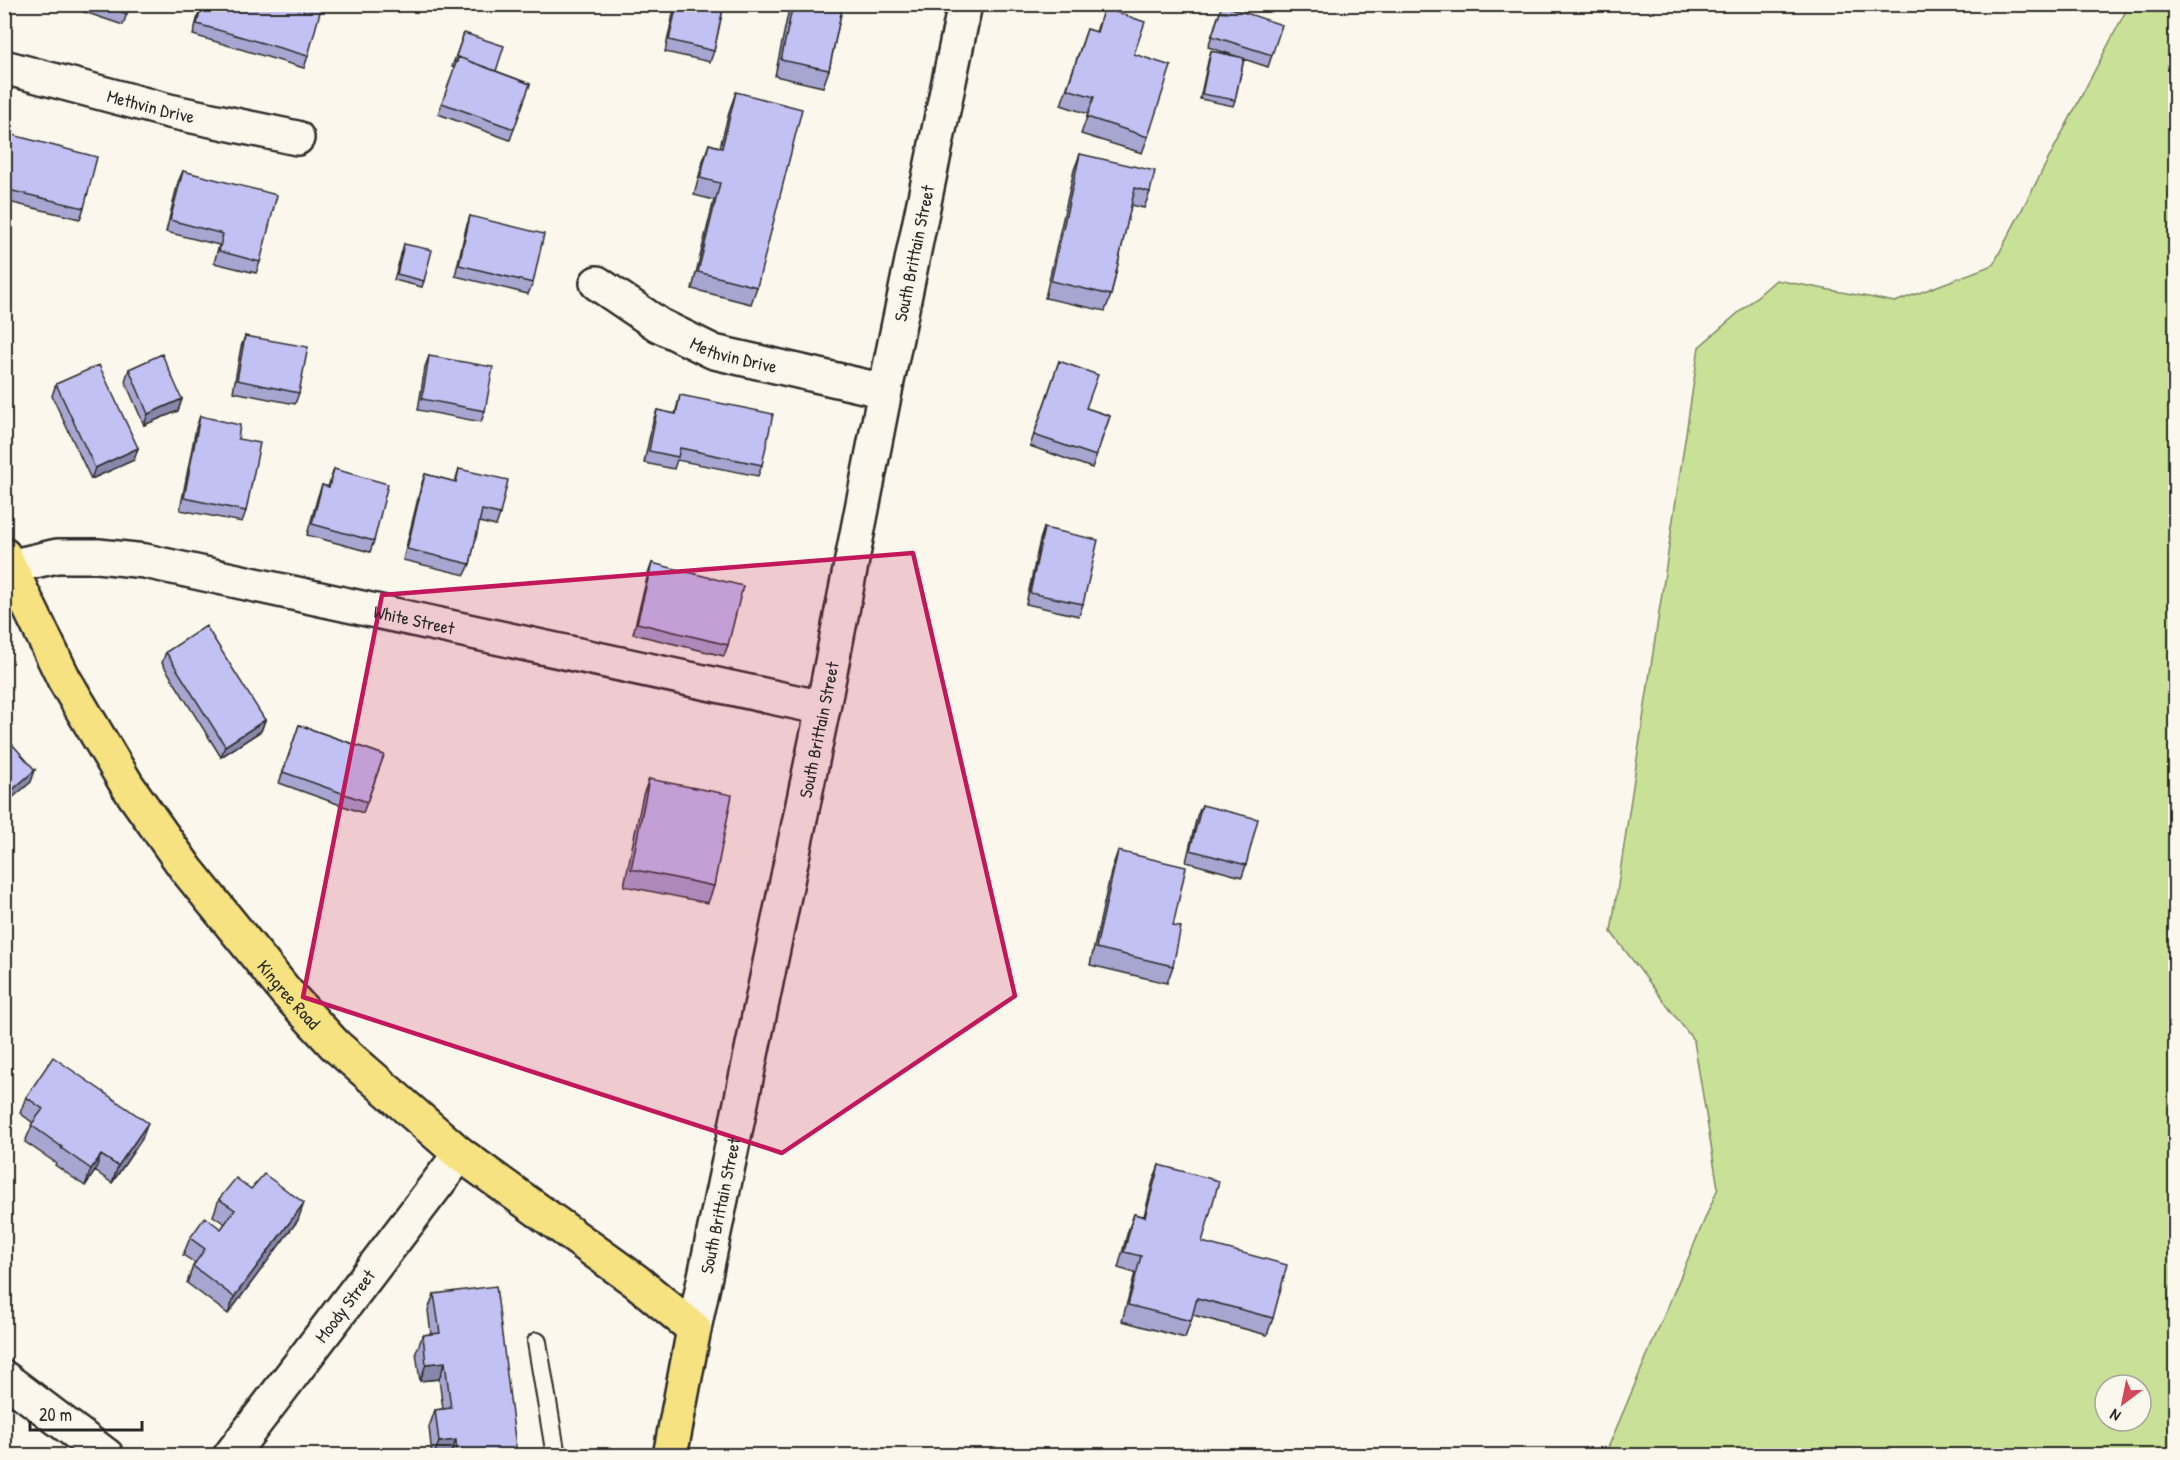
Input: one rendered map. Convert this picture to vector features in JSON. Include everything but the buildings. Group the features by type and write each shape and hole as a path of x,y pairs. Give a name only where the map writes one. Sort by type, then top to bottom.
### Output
{"main road":[{"name":"Kingree Road","path":"6,563 70,688 127,785 187,870 286,992 327,1036 460,1154 636,1281 694,1329"},
{"name":"South Brittain Street","path":"670,1455 694,1329"}],"street":[{"name":"South Brittain Street","path":"694,1329 823,708 885,391 965,4"},
{"name":"Methvin Drive","path":"4,67 169,111 297,138"},
{"name":"Methvin Drive","path":"597,283 659,325 714,352 885,391"},
{"name":"White Street","path":"6,563 57,556 98,556 145,561 823,708"},
{"name":"Moody Street","path":"230,1455 460,1154"},
{"path":"4,1378 72,1445 107,1455"}],"lane":[{"path":"537,1342 556,1455"}],"highlighted area":[{"path":"913,553 1015,996 782,1153 303,997 382,595"}],"green space":[{"path":"2129,5 2176,5 2175,1455 1605,1455 1718,1188 1694,1041 1611,932 1699,347 1776,280 1895,302 1993,265"}]}
